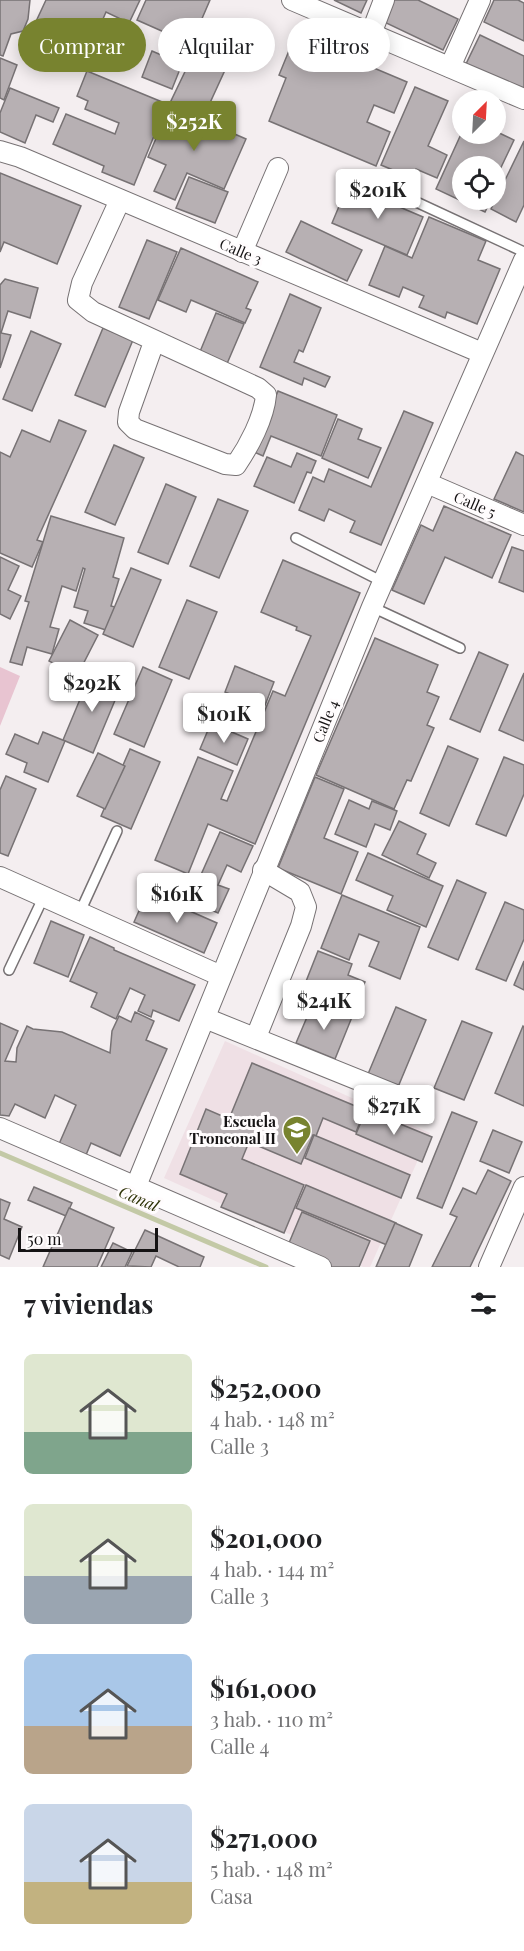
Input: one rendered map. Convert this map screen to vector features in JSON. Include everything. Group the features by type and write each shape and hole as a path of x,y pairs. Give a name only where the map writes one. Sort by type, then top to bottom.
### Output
{"street":[{"path":"292,0 334,18"},
{"path":"377,18 384,0"},
{"path":"450,67 480,0"},
{"path":"390,42 524,99"},
{"name":"Calle 3","path":"0,151 20,157 482,353"},
{"path":"242,252 278,168"},
{"path":"120,200 82,284 78,300 93,312 258,388 266,395 265,407 236,465 225,464 135,429 128,422 129,412 154,342"},
{"name":"Calle 4","path":"136,1186 372,607 524,260"},
{"name":"Calle 5","path":"427,483 524,525"},
{"path":"256,1037 301,926 306,907 300,892 263,870"},
{"path":"0,877 221,976"},
{"path":"205,1018 408,1100"},
{"path":"0,1128 321,1267"},
{"path":"489,1267 524,1188"}],"lane":[{"path":"412,200 524,252"},
{"path":"296,538 383,582"},
{"path":"372,607 460,648"},
{"path":"80,912 117,831"},
{"path":"9,970 44,896"}],"shaded area":[{"path":"0,667 20,676 0,726"},
{"name":"Escuela Tronconal II","path":"225,1041 430,1133 370,1267 363,1267 164,1178"}],"building":[{"path":"0,0 30,0 28,18 18,18 18,32 11,34 3,56 0,55"},
{"path":"46,0 140,0 131,18 119,18 106,12 103,18 38,18"},
{"path":"146,0 210,0 202,18 158,18 158,29 146,24 146,18 138,18"},
{"path":"334,0 367,0 361,13"},
{"path":"392,0 418,0 458,19 443,50 390,25 390,18 383,18"},
{"path":"494,0 518,0 524,3 524,41 484,22"},
{"path":"480,35 524,56 524,94 465,66"},
{"path":"152,51 158,54 158,72 179,72 172,89 142,77 146,72"},
{"path":"287,56 287,72 383,72 407,82 394,113 374,105 367,122 390,132 376,166 269,121 286,78 279,75"},
{"path":"0,58 17,65 4,100 0,98"},
{"path":"87,72 89,72 167,104 134,185 102,172 104,166 53,144 66,114 115,134 119,123 85,109 88,101 77,96"},
{"path":"185,72 224,72 203,118 170,103"},
{"path":"415,87 448,101 428,146 447,155 437,178 416,169 412,178 381,165"},
{"path":"10,88 59,108 53,122 36,115 25,143 0,132 0,113"},
{"path":"170,106 246,139 224,189 187,173 175,200 154,191 166,165 148,157"},
{"path":"506,136 514,140 506,157 452,156 452,197 436,189 457,144 506,144"},
{"path":"524,141 524,205 516,222 493,210 506,210 506,178"},
{"path":"0,173 81,206 57,264 4,242 0,252"},
{"path":"189,177 228,192 215,223 176,208"},
{"path":"348,185 423,217 407,255 332,223"},
{"path":"429,217 486,241 478,260 500,269 477,324 447,312 445,318 419,307 424,296 403,287 399,297 369,285 385,246 412,258"},
{"path":"301,221 362,250 347,281 286,252"},
{"path":"147,240 177,252 149,319 119,307"},
{"path":"181,248 258,282 246,308 251,310 245,323 191,300 186,312 158,300"},
{"path":"5,279 38,288 30,318 8,311 1,333 11,335 0,368 0,285"},
{"path":"290,294 321,308 303,352 299,350 294,362 330,377 325,387 304,378 302,385 260,367"},
{"path":"216,313 244,324 226,366 199,354"},
{"path":"103,328 133,340 105,407 75,395"},
{"path":"31,331 61,344 32,411 3,399"},
{"path":"278,391 337,415 321,456 271,436 263,456 254,452"},
{"path":"404,411 433,423 381,545 350,532 355,521 329,509 324,521 299,510 313,477 324,482 329,469 371,487"},
{"path":"338,419 362,429 358,439 381,448 368,478 322,458"},
{"path":"59,420 86,431 37,540 43,542 32,567 0,553 0,452 10,457 22,430 50,442"},
{"path":"114,445 144,458 115,525 85,512"},
{"path":"516,452 524,456 524,512 494,499"},
{"path":"297,453 316,461 311,473 307,472 294,503 254,486 267,457 291,467"},
{"path":"166,484 196,497 168,564 138,552"},
{"path":"218,499 248,511 219,578 190,566"},
{"path":"444,506 511,535 492,578 445,557 424,604 392,590 421,525 433,531"},
{"path":"51,516 124,538 113,577 119,579 111,606 119,608 112,632 84,623 88,611 74,607 85,569 83,568 76,591 62,586 50,627 59,629 52,654 27,647 22,665 10,662 29,602 25,601"},
{"path":"512,547 524,551 524,592 499,582"},
{"path":"0,557 19,566 8,590 21,596 10,619 0,614"},
{"path":"283,560 360,593 255,844 208,824 188,874 155,860 198,757 233,771 221,799 227,801 273,691 285,696 311,636 296,630 297,627 261,612"},
{"path":"131,568 161,580 133,647 103,634"},
{"path":"187,600 217,612 189,679 159,667"},
{"path":"70,620 98,635 77,676 49,661"},
{"path":"375,638 438,665 427,692 439,697 427,725 434,728 411,781 407,780 394,809 316,775"},
{"path":"479,652 508,665 480,732 450,719"},
{"path":"235,666 274,682 264,708 225,692"},
{"path":"143,667 172,680 144,747 114,734"},
{"path":"91,673 121,686 93,753 63,740"},
{"path":"524,673 524,741 499,730"},
{"path":"211,723 248,739 237,765 200,749"},
{"path":"43,732 65,741 48,782 24,772 27,763 6,754 15,734 38,744"},
{"path":"448,746 478,759 449,826 420,813"},
{"path":"130,749 160,762 131,829 101,816"},
{"path":"98,753 125,766 105,809 77,796"},
{"path":"504,757 524,765 524,794 506,836 476,824"},
{"path":"6,776 36,789 8,856 0,853 0,790"},
{"path":"315,777 344,789 324,838 358,852 341,894 278,868"},
{"path":"349,800 369,809 372,801 397,811 390,830 375,824 366,847 335,834"},
{"path":"399,821 426,834 417,854 436,863 429,878 382,855"},
{"path":"220,832 253,846 241,872 227,865 218,885 229,889 218,913 198,904 208,881 200,877"},
{"path":"368,853 443,886 426,927 387,910 393,896 356,880"},
{"path":"457,880 486,893 458,960 428,947"},
{"path":"342,895 420,927 400,979 369,966 379,942 359,934 349,960 321,948"},
{"path":"158,897 217,923 204,953 134,922 142,904 153,909"},
{"path":"505,902 524,910 524,939 506,981 476,969"},
{"path":"51,921 84,935 68,977 34,963"},
{"path":"90,937 114,950 195,985 179,1021 153,1010 151,1017 138,1011 145,995 130,988 116,1019 91,1007 97,993 70,981"},
{"path":"318,951 352,964 348,975 365,982 352,1014 301,994"},
{"path":"524,961 524,990 514,985"},
{"path":"313,1003 352,1017 335,1059 296,1043"},
{"path":"396,1007 426,1020 398,1087 368,1074"},
{"path":"135,1012 154,1021 146,1040 167,1049 120,1156 91,1143 86,1155 59,1144 76,1105 55,1095 45,1118 15,1104 9,1116 0,1115 0,1023 18,1031 5,1061 16,1062 17,1048 27,1026 33,1029 62,1032 110,1053 112,1031 119,1016 131,1022"},
{"path":"462,1021 492,1033 464,1100 434,1088"},
{"path":"524,1027 524,1106 495,1093"},
{"path":"252,1063 365,1110 356,1132 323,1118 301,1164 249,1142 242,1159 304,1185 284,1233 221,1207 227,1194 180,1174 206,1109 229,1119"},
{"path":"366,1110 432,1137 422,1162 356,1134"},
{"path":"452,1112 477,1122 442,1208 417,1198"},
{"path":"493,1130 522,1142 509,1173 480,1161"},
{"path":"314,1135 410,1175 401,1198 305,1158"},
{"path":"488,1170 511,1181 470,1267 432,1267 457,1217 450,1214 463,1188 476,1194"},
{"path":"306,1185 396,1223 387,1245 296,1208"},
{"path":"34,1187 72,1203 66,1216 28,1200"},
{"path":"0,1199 10,1203 4,1219 22,1227 9,1259 0,1255"},
{"path":"69,1208 114,1228 97,1267 43,1267"},
{"path":"302,1212 370,1241 359,1267 325,1267 286,1250"},
{"path":"395,1223 422,1235 409,1267 376,1267"},
{"path":"145,1230 204,1257 200,1267 179,1267 156,1256 151,1267 127,1266"},
{"path":"113,1243 132,1252 125,1267 101,1267"}],"waterway":[{"name":"Canal","path":"0,1153 266,1267"}],"place":[{"name":"Escuela Tronconal II","path":"297,1156"}]}
